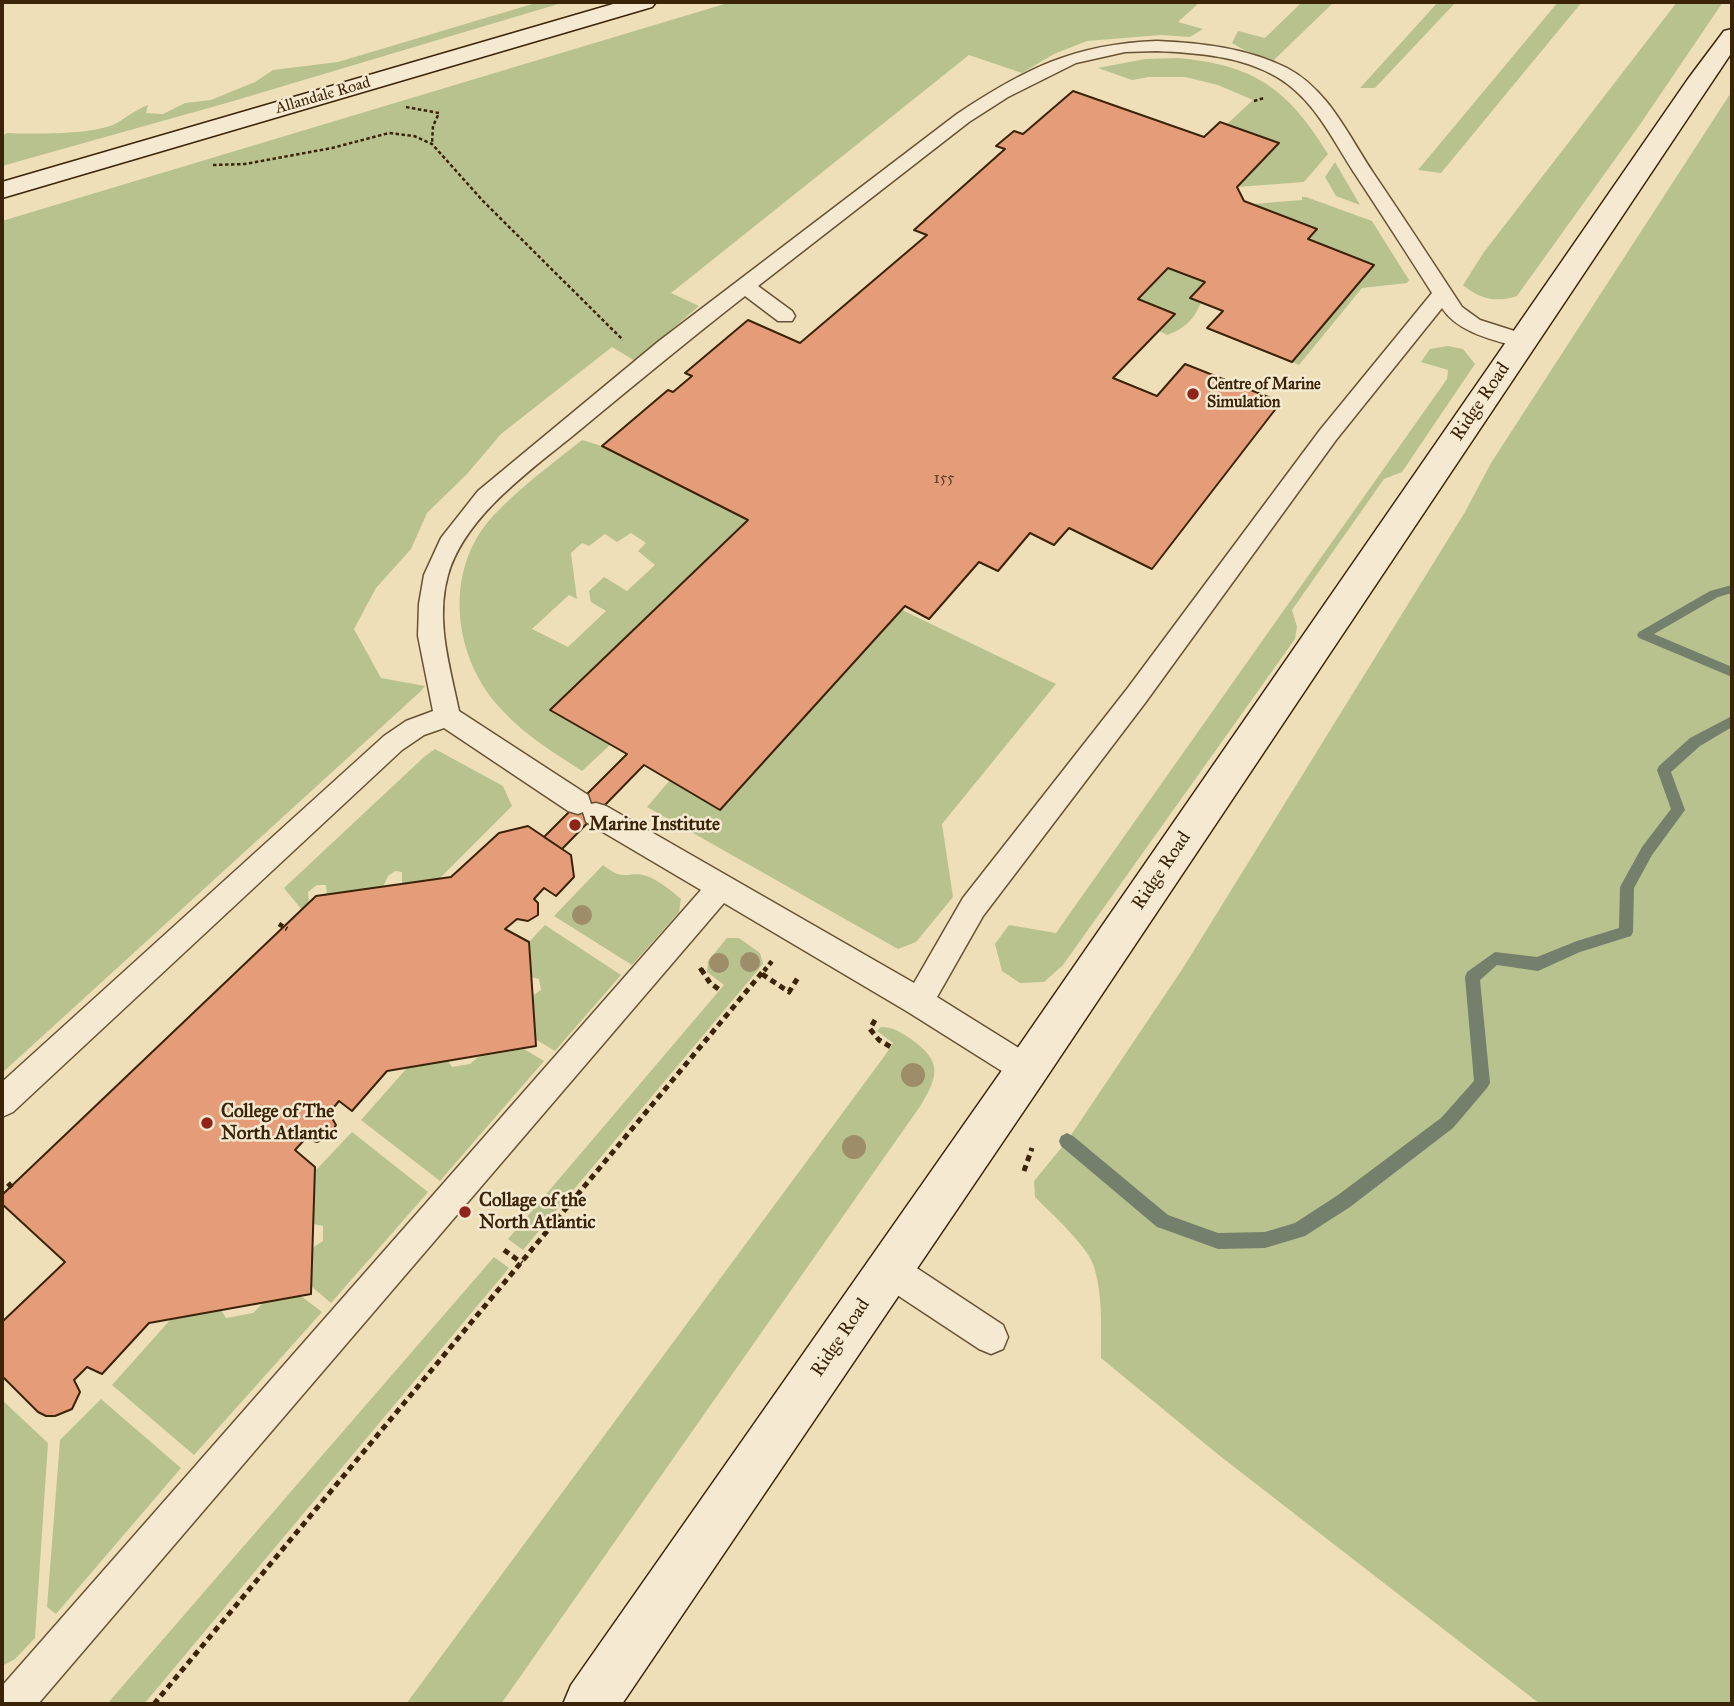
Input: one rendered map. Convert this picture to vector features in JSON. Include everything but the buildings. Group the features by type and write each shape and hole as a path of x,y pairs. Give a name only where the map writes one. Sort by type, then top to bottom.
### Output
{"street":[{"name":"Allandale Road","path":"2,190 644,2"},
{"name":"Ridge Road","path":"590,1704 1027,1070 1732,36"}],"lane":[{"path":"1027,1070 919,1002 587,809 447,717 431,636 431,604 436,575 449,544 486,497 647,362 963,118 996,97 1071,59 1110,50 1209,48 1290,77 1322,108 1455,312 1473,325 1522,341"},
{"path":"744,286 785,316"},
{"path":"919,1002 973,907 1136,696 1320,446 1443,293"},
{"path":"2,1102 393,743 415,728 447,717"},
{"path":"12,1704 721,887"},
{"path":"888,1269 991,1337"}],"path":[{"path":"396,106 439,113 433,126 432,144"},
{"path":"204,165 245,164 332,148 389,133 414,136 432,144 483,201 647,362"},
{"path":"279,924 287,929"},
{"path":"153,1704 778,955"},
{"path":"699,960 700,970 710,983 720,990"},
{"path":"762,974 789,992 800,978 797,970"},
{"path":"8,1184 14,1190"},
{"path":"503,1250 522,1263"}],"green space":[{"path":"539,2 565,2 230,102 2,166 2,136 7,133 62,133 104,128 148,105 146,113 163,114 185,103 211,100 255,82 273,70 338,62"},
{"path":"731,2 1200,2 1178,22 1203,29 1190,37 1161,35 1087,41 1054,54 1022,73 969,55 671,293 699,306 635,361 612,347 501,434 467,474 427,513 411,549 376,588 354,629 381,678 425,686 2,1073 2,221"},
{"path":"1302,2 1334,2 1274,60 1246,51 1232,43 1238,31 1265,38"},
{"path":"1438,2 1456,2 1375,88 1360,88"},
{"path":"1558,2 1582,2 1441,173 1418,170"},
{"path":"1677,2 1723,2 1641,123 1517,296 1495,299 1469,290 1463,285 1484,252"},
{"path":"1178,58 1228,67 1267,84 1299,113 1328,154 1304,182 1237,187 1279,143 1226,125 1253,100 1218,85 1185,77 1132,80 1098,68 1145,59"},
{"path":"1732,91 1732,1704 1540,1704 1220,1456 1101,1358 1100,1298 1093,1264 1076,1238 1035,1197 1034,1181 1067,1141 1183,968 1465,512 1491,463"},
{"path":"1335,162 1360,205 1336,196 1325,177"},
{"path":"1302,197 1372,221 1409,280 1407,283 1362,288 1299,365 1292,362 1373,265 1308,239 1317,229 1252,204 1302,200"},
{"path":"1168,268 1205,282 1202,300 1195,315 1183,327 1167,335 1159,331 1175,314 1138,299"},
{"path":"1448,346 1463,349 1475,364 1402,472 1384,479 1292,610 1297,627 1295,639 1063,965 1044,982 1020,983 1002,971 995,944 1009,925 1056,933 1447,379 1448,370 1421,362 1430,349"},
{"path":"582,440 602,446 748,520 550,710 610,745 582,771 520,728 485,689 464,641 460,614 466,562 477,538 503,506","holes":["631,533 646,543 638,551 655,565 627,591 604,577 589,591 591,602 606,611 568,647 532,629 569,595 577,599 571,553 582,543 589,546 605,534 617,542"]},
{"path":"902,610 1056,684 942,824 953,897 916,942 898,949 647,807 670,780 720,810"},
{"path":"435,749 503,786 512,806 439,879 402,884 402,872 395,871 388,876 383,887 327,895 326,885 317,885 308,892 309,904 302,910 284,888"},
{"path":"603,865 621,875 651,878 681,899 679,912 632,965 554,916"},
{"path":"545,925 621,975 555,1051 535,1039 532,996 541,990 539,979 531,977 529,942"},
{"path":"727,938 739,938 760,953 763,964 523,1250 508,1239 724,985 707,972 708,961"},
{"path":"881,1027 900,1032 911,1039 933,1062 934,1077 921,1105 501,1704 406,1704 886,1054 893,1043 877,1031"},
{"path":"524,1049 544,1061 440,1181 361,1120 407,1068 448,1061 452,1067 470,1064 478,1057"},
{"path":"352,1132 428,1192 331,1303 311,1286 312,1248 323,1241 323,1226 313,1224 315,1171"},
{"path":"494,1257 509,1268 144,1704 107,1704"},
{"path":"301,1296 322,1312 194,1455 112,1385 171,1319 221,1310 226,1318 253,1313 263,1303"},
{"path":"101,1399 181,1468 56,1614 47,1607 60,1440"},
{"path":"2,1400 48,1443 35,1638 15,1659 2,1666"}],"waterway":[{"path":"1732,589 1714,594 1643,635 1732,672"},
{"path":"1067,1141 1163,1221 1218,1241 1265,1240 1299,1230 1344,1201 1447,1123 1482,1083 1472,977 1495,958 1538,964 1577,947 1626,932 1627,887 1647,851 1678,810 1664,770 1695,742 1732,721"}],"place":[{"name":"Centre of Marine Simulation","path":"1193,394"},
{"name":"Marine Institute","path":"575,825"},
{"name":"College of The North Atlantic","path":"207,1123"},
{"name":"Collage of the North Atlantic","path":"465,1212"}]}
